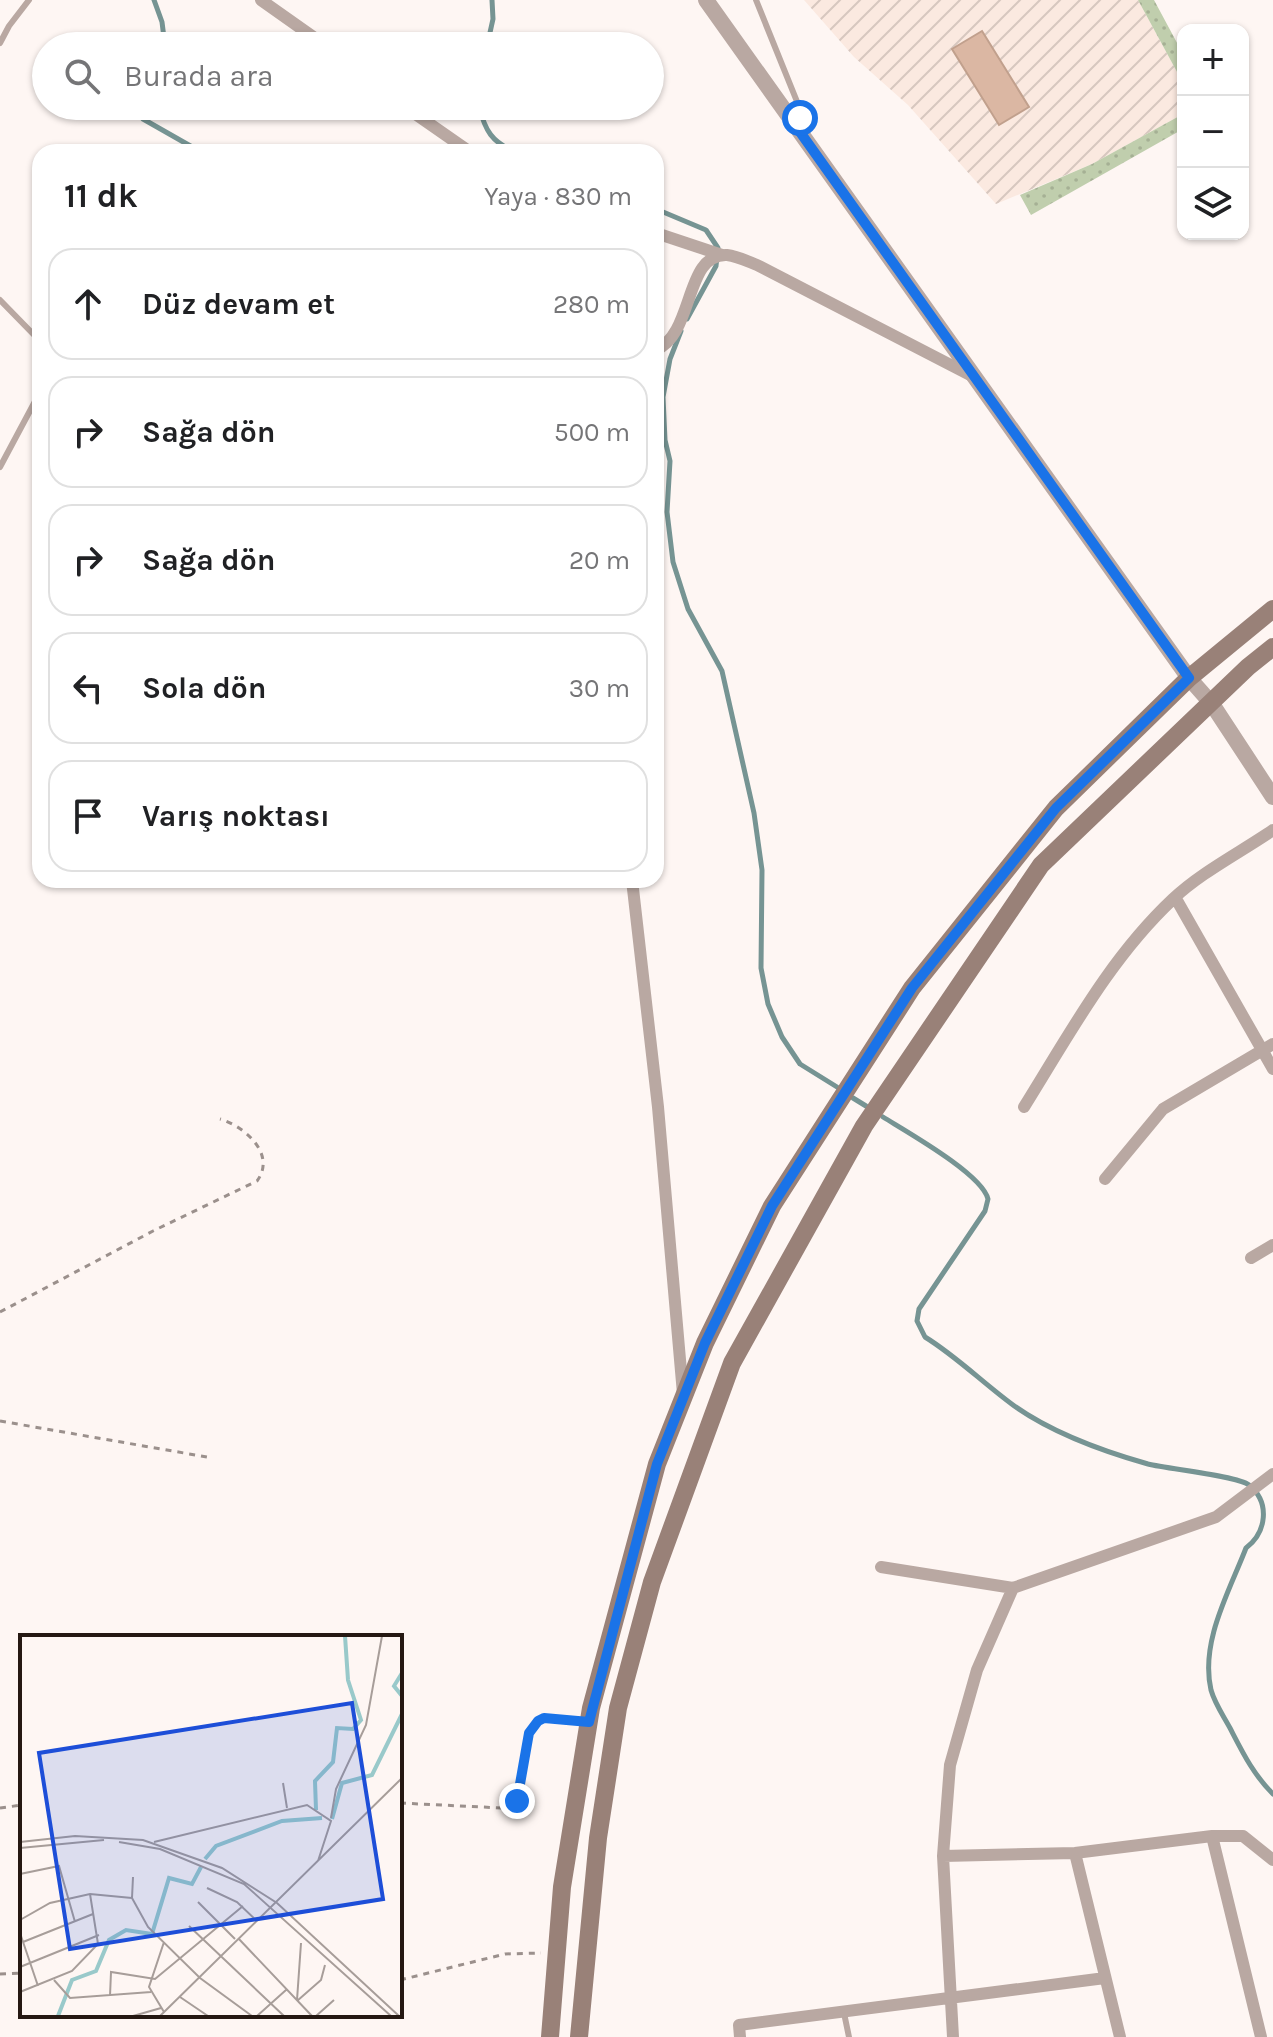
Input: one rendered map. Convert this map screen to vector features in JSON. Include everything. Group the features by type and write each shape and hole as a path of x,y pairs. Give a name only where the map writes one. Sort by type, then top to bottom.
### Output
{"main road":[{"path":"550,2037 562,1887 589,1722 657,1464 705,1343 772,1206 912,988 1056,808 1189,678 1273,609"},
{"path":"579,2037 598,1838 618,1708 652,1582 732,1363 864,1126 1041,865 1248,667 1273,647"}],"street":[{"path":"261,0 306,32"},
{"path":"706,0 1189,678 1212,704 1273,797"},
{"path":"424,120 459,144"},
{"path":"664,236 757,265 978,379"},
{"path":"664,346 677,333 700,269 713,257 722,255"},
{"path":"1024,1107 1113,966 1143,929 1175,897 1273,830"},
{"path":"633,888 658,1107 683,1397"},
{"path":"1175,897 1268,1047 1273,1069"},
{"path":"1105,1179 1163,1109 1268,1047"},
{"path":"1251,1258 1273,1245"},
{"path":"881,1567 1013,1588 1216,1517 1273,1474"},
{"path":"953,2037 943,1856 950,1765 977,1670 1013,1588"},
{"path":"943,1856 1075,1853 1212,1836 1243,1836 1273,1860"},
{"path":"1212,1836 1261,2037"},
{"path":"1075,1853 1120,2037"},
{"path":"740,2037 739,2025 1105,1978"}],"lane":[{"path":"0,43 29,0"},
{"path":"756,0 800,109 800,118 795,125"},
{"path":"0,300 32,333"},
{"path":"0,467 32,407"},
{"path":"844,2012 849,2037"}],"path":[{"path":"0,1312 153,1231 257,1181 263,1162 255,1142 234,1123 220,1119"},
{"path":"0,1421 207,1457"},
{"path":"402,1803 513,1805 520,1795 528,1740 533,1727 544,1718 589,1722"},
{"path":"0,1808 20,1805"},
{"path":"402,1980 505,1954 557,1953"},
{"path":"0,1974 20,1973"}],"shaded area":[{"path":"804,0 1138,0 1177,72 1177,117 1092,164 996,204 908,105 854,57"}],"green space":[{"path":"1138,0 1154,0 1177,43 1177,72"},
{"path":"1177,117 1177,132 1031,215 1020,195 1092,164"}],"building":[{"path":"982,31 1029,107 999,125 952,49"}],"waterway":[{"path":"154,0 163,32"},
{"path":"490,32 492,0"},
{"path":"145,120 187,144"},
{"path":"483,120 491,135 501,144"},
{"path":"664,212 706,230 718,248 716,266 687,319"},
{"path":"664,392 670,359 681,331"},
{"path":"664,418 670,461 667,512 673,562 688,609 722,671 754,813 762,870 761,968 768,1004 782,1037 800,1064 837,1087"},
{"path":"853,1098 866,1106"},
{"path":"883,1117 958,1166 983,1189 988,1199 985,1211 919,1309 917,1321 925,1337 1013,1405 1061,1433 1148,1464 1242,1482 1249,1485 1261,1500 1262,1526 1246,1548 1218,1618 1209,1654 1209,1672 1217,1705 1249,1763 1273,1794"}],"route":[{"path":"517,1801 529,1733 538,1721 544,1718 589,1722 657,1464 705,1343 772,1206 912,988 1056,808 1189,678 795,125 800,118"}]}
